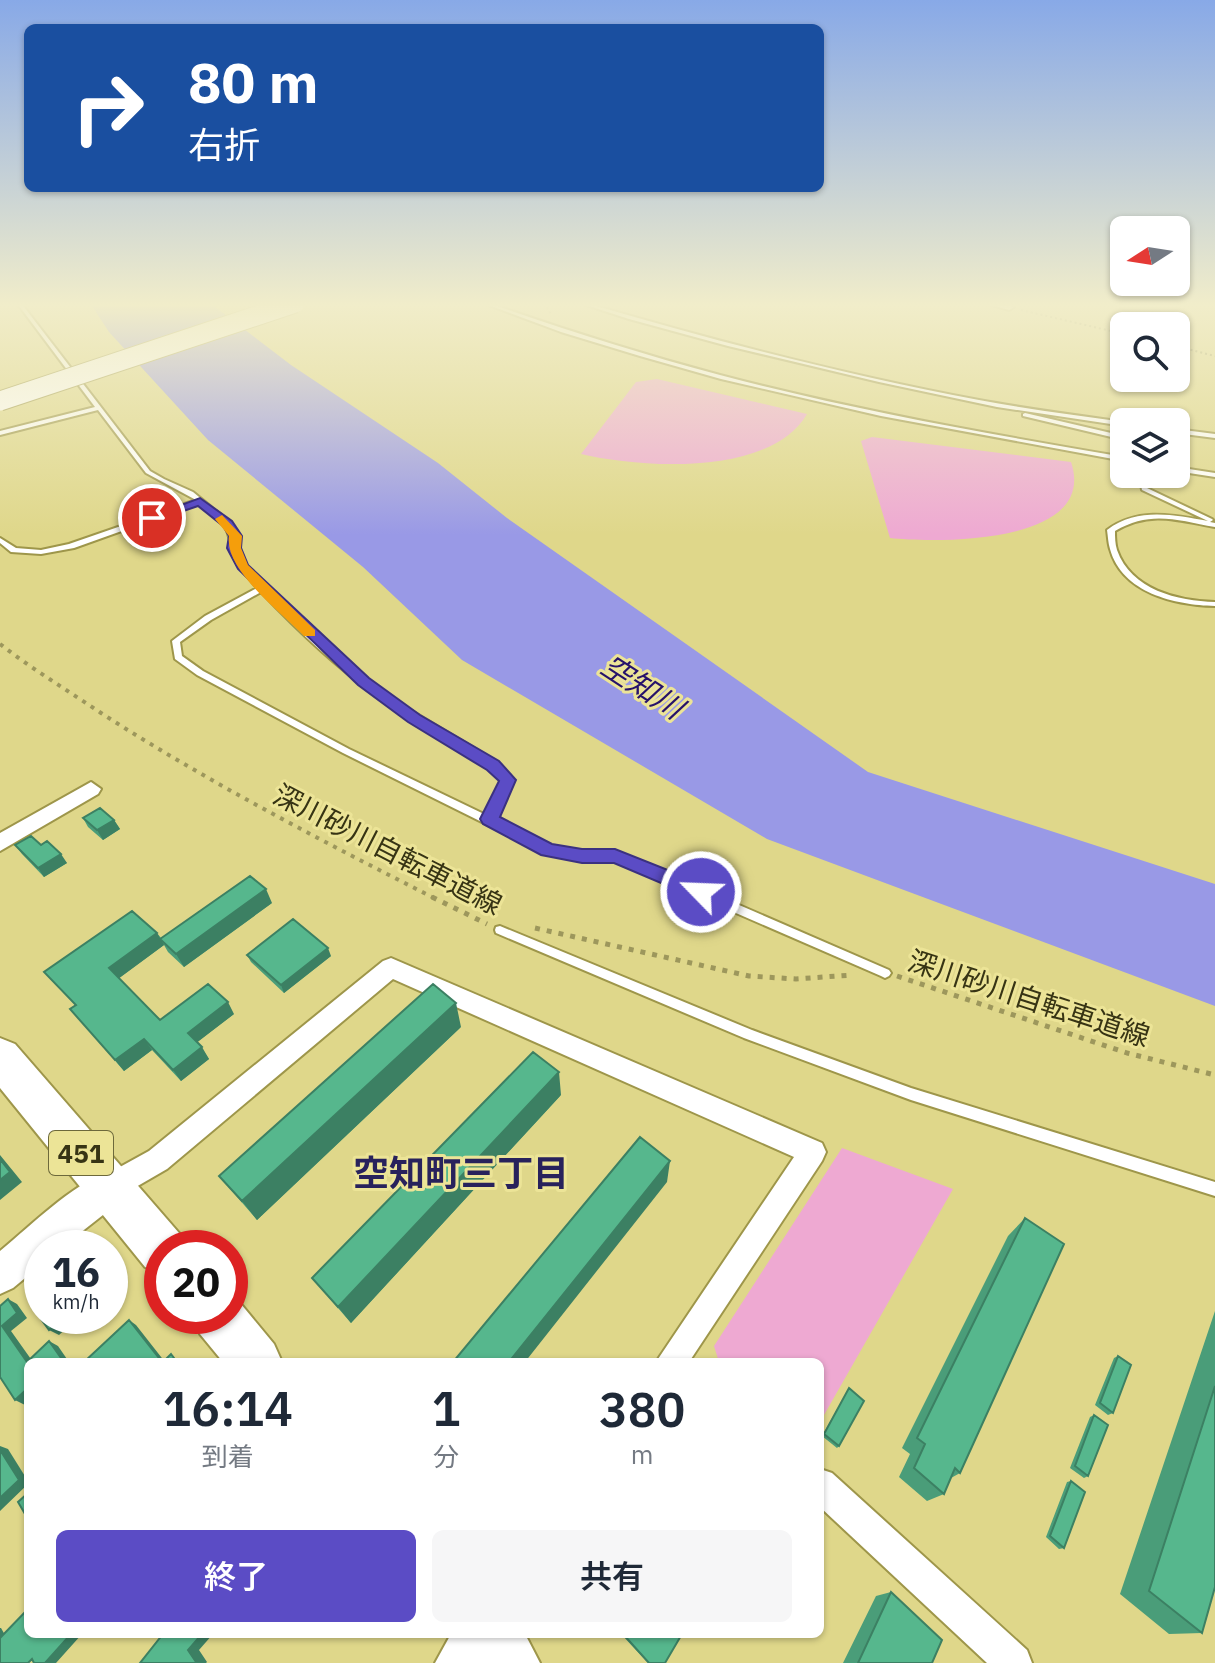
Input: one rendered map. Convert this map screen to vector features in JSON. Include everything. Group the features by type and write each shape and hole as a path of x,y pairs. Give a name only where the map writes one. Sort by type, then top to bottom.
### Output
{"highway":[{"path":"0,399 54,381"},
{"path":"0,399 57,381"},
{"name":"451","path":"0,1057 145,1230"},
{"path":"233,1334 253,1358"},
{"path":"488,1638 509,1663"}],"street":[{"path":"0,843 91,789"},
{"path":"0,1275 66,1220 110,1188 158,1160 391,968 813,1152 679,1358"},
{"path":"824,1489 1014,1663"},
{"path":"459,1663 476,1638"}],"lane":[{"path":"77,381 148,472 200,501 227,523 236,536 234,548 243,566 262,588 363,682 414,719 493,765 508,780 489,819"},
{"path":"731,381 774,392 1110,456"},
{"path":"884,381 1110,434"},
{"path":"981,402 1110,422"},
{"path":"0,433 98,408"},
{"path":"1190,433 1215,436"},
{"path":"1190,471 1215,475"},
{"path":"1144,488 1215,524"},
{"path":"0,540 14,550 41,552 71,546 200,501"},
{"path":"1215,524 1152,515 1129,518 1111,530 1111,547 1121,567 1136,582 1161,595 1196,605 1215,604"},
{"path":"262,588 208,618 176,641 178,657 200,673 346,751 548,850 582,856 615,856 648,868 885,973"},
{"path":"500,930 748,1034 911,1094 1215,1189"}],"path":[{"name":"深川砂川自転車道線","path":"0,644 135,736 219,785 331,848 500,930 535,928 749,976 796,979 885,973 1127,1053 1215,1075"}],"shaded area":[{"path":"664,381 807,414 789,434 765,449 735,458 669,464 636,463 581,454 636,382"},
{"path":"872,437 1071,462 1073,489 1061,510 1038,524 1008,533 942,540 890,538 861,441"},
{"path":"842,1148 953,1189 824,1415 824,1358 718,1358 714,1346"}],"water":[{"name":"空知川","path":"154,381 314,381 438,463 507,518 868,772 1215,884 1215,1006 767,839 462,660 363,567 208,440"}],"building":[{"path":"100,808 114,820 97,830 83,818"},
{"path":"31,836 41,845 47,841 61,854 38,868 15,845"},
{"path":"250,876 266,889 176,954 160,939"},
{"path":"132,911 157,933 109,968 160,1020 208,984 228,1002 188,1033 202,1047 173,1070 144,1039 115,1060 70,1009 76,1005 44,972"},
{"path":"293,919 328,948 281,985 247,955"},
{"path":"433,984 456,1003 242,1201 219,1176"},
{"path":"533,1052 559,1072 338,1307 312,1278"},
{"path":"640,1137 670,1161 512,1358 456,1358"},
{"path":"0,1159 10,1172 0,1180"},
{"path":"1025,1218 1064,1244 960,1473 955,1468 944,1494 914,1468 925,1444 917,1438"},
{"path":"8,1299 17,1313 2,1326 24,1358 24,1392 15,1400 0,1377 0,1306"},
{"path":"129,1320 159,1358 88,1358 114,1334 128,1334"},
{"path":"49,1341 61,1358 31,1358"},
{"path":"1118,1356 1131,1365 1113,1413 1100,1403"},
{"path":"1215,1386 1215,1587 1202,1633 1149,1591"},
{"path":"849,1388 864,1401 839,1446 824,1434"},
{"path":"1094,1415 1108,1425 1088,1476 1075,1466"},
{"path":"0,1450 19,1480 0,1498"},
{"path":"1071,1481 1085,1492 1064,1548 1050,1536"},
{"path":"24,1497 24,1512 18,1502"},
{"path":"891,1592 942,1640 932,1663 858,1663"},
{"path":"24,1613 24,1638 67,1638 45,1663 34,1663 32,1659 28,1663 0,1663 0,1638"},
{"path":"160,1638 198,1638 188,1650 195,1663 140,1663"},
{"path":"627,1638 680,1638 665,1663 649,1663"}],"slow traffic":[{"path":"222,519 236,536 234,548 243,566 309,633"}],"district":[{"name":"空知町三丁目","path":"461,1172"}],"route":[{"path":"152,518 200,501 227,523 236,536 234,548 243,566 262,588 363,682 414,719 493,765 508,780 489,819 548,850 582,856 615,856 701,892"}]}
